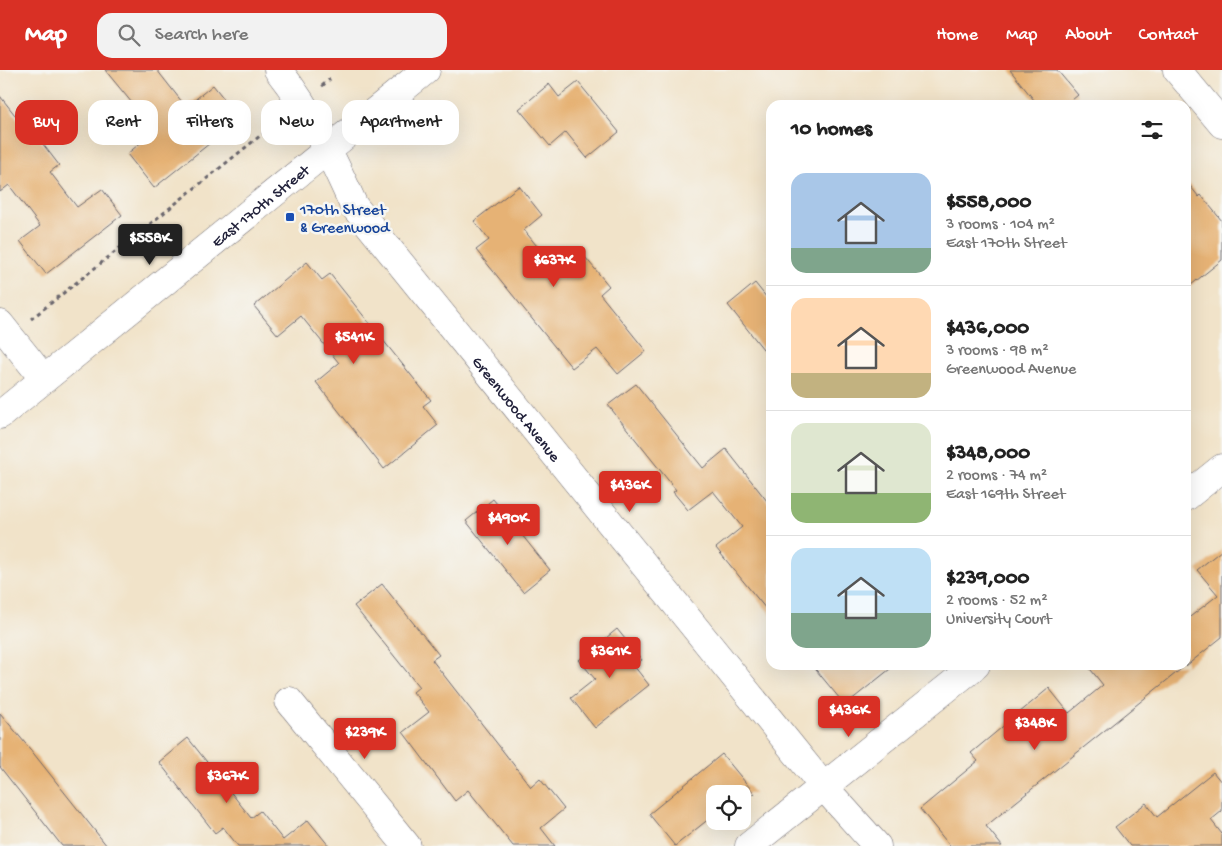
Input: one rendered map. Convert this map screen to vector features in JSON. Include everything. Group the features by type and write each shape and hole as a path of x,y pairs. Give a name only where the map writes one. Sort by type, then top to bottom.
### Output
{"street":[{"name":"Greenwood Avenue","path":"278,70 297,93 354,206 823,786 877,846"},
{"name":"East 170th Street","path":"0,415 426,70"},
{"path":"1177,70 1222,124"},
{"path":"5,330 44,379"},
{"path":"1191,493 1222,468"},
{"path":"749,846 970,670"},
{"path":"289,701 407,846"}],"path":[{"path":"5,330 261,134"}],"building":[{"path":"105,70 157,70 181,100 168,100 168,145 208,145 154,188 127,154 138,145 158,145 158,100 130,100"},
{"path":"1010,70 1057,70 1078,95 1072,100 1034,100"},
{"path":"578,82 619,132 587,158 566,132 550,146 519,109 549,84 559,97"},
{"path":"213,85 225,100 195,100"},
{"path":"0,96 15,115 15,145 44,145 59,165 50,172 77,207 102,189 122,215 46,274 20,241 40,226 9,185 0,192"},
{"path":"519,186 542,215 524,230 561,276 585,257 609,286 600,294 646,351 618,374 597,349 572,368 476,250 489,240 474,221"},
{"path":"1191,187 1199,197 1201,195 1222,221 1222,260 1191,285"},
{"path":"307,262 322,280 330,274 431,400 423,406 438,425 384,469 316,382 339,363 301,316 278,335 254,306"},
{"path":"755,283 766,297 766,353 728,305"},
{"path":"636,384 703,468 726,449 766,500 766,609 716,548 742,527 713,491 688,510 673,492 676,490 608,405"},
{"path":"493,499 550,570 523,592 466,521"},
{"path":"1222,550 1222,637 1191,662 1191,616 1218,595 1197,570"},
{"path":"382,584 439,655 432,660 531,787 540,779 564,809 541,828 555,846 513,846 468,790 455,801 403,732 429,712 413,692 419,687 354,606"},
{"path":"617,629 642,660 634,666 649,685 595,728 571,698 595,679 579,660"},
{"path":"816,670 889,670 845,705"},
{"path":"1091,670 1180,670 986,826 1002,846 950,846 920,809 978,761 971,753 1049,688 1069,713 1103,685"},
{"path":"0,713 107,846 62,846 0,767"},
{"path":"188,738 251,818 260,811 283,840 308,820 329,846 238,846 223,827 215,833 159,762"},
{"path":"722,754 748,785 706,785 706,821 675,846 649,814"},
{"path":"1213,772 1222,783 1222,811 1211,820 1222,834 1222,846 1130,846 1115,827 1146,803 1157,817"}],"place":[{"name":"170th Street & Greenwood","path":"290,217"}]}
